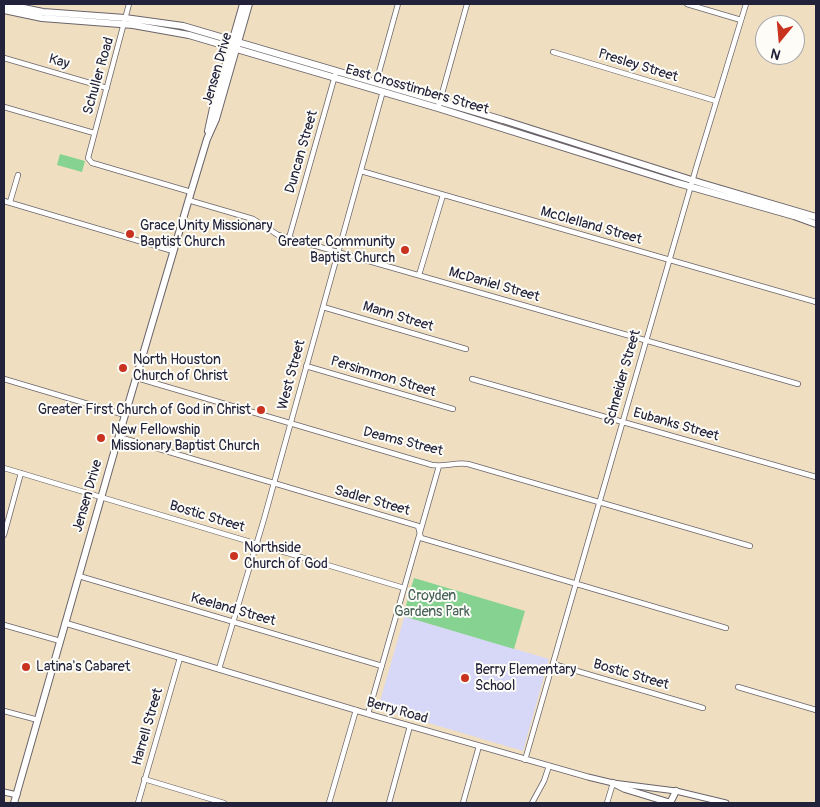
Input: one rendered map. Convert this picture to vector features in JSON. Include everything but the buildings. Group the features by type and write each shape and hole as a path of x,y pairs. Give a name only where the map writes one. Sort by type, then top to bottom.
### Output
{"main road":[{"name":"Jensen Drive","path":"14,803 101,497 216,109 243,4"},
{"name":"Jensen Drive","path":"234,45 249,4"},
{"name":"East Crosstimbers Street","path":"4,7 66,17 125,21 168,27 189,35 234,45 439,105 506,121 573,142 645,169"},
{"name":"East Crosstimbers Street","path":"335,75 376,83 384,89"},
{"name":"East Crosstimbers Street","path":"439,105 504,129 570,149 795,213 816,217"},
{"path":"504,129 506,121"},
{"path":"570,149 573,142"},
{"name":"East Crosstimbers Street","path":"795,213 816,224"},
{"path":"613,783 625,790 671,803 676,791"}],"street":[{"name":"Schuller Road","path":"130,4 88,154 90,160 96,164 190,192"},
{"path":"376,83 398,4"},
{"path":"439,105 467,4"},
{"path":"687,4 741,20"},
{"name":"Schneider Street","path":"525,760 622,421 746,4"},
{"name":"Presley Street","path":"552,52 716,101"},
{"name":"Kay","path":"4,58 107,88"},
{"name":"Duncan Street","path":"289,238 335,75"},
{"name":"West Street","path":"219,669 291,423 322,306 384,89"},
{"path":"4,107 94,133"},
{"name":"McClelland Street","path":"361,171 816,302"},
{"path":"10,202 18,175"},
{"path":"419,275 443,195"},
{"name":"McDaniel Street","path":"188,200 247,216 278,235 798,384"},
{"path":"4,201 173,251"},
{"name":"Mann Street","path":"322,306 466,349"},
{"name":"Persimmon Street","path":"306,366 453,410"},
{"name":"Deams Street","path":"137,378 439,466 468,464 750,546"},
{"path":"4,379 125,415"},
{"name":"Eubanks Street","path":"472,379 816,477"},
{"name":"Sadler Street","path":"119,437 418,526 422,538 726,628"},
{"path":"368,714 439,466"},
{"name":"Bostic Street","path":"4,468 404,588"},
{"path":"4,535 22,473"},
{"name":"Keeland Street","path":"79,576 382,666"},
{"name":"Berry Road","path":"65,623 525,760 613,783 676,791 726,803"},
{"path":"4,625 60,641"},
{"name":"Harrell Street","path":"138,803 180,658"},
{"name":"Bostic Street","path":"553,664 703,708"},
{"path":"738,687 816,710"},
{"path":"329,803 356,710"},
{"path":"4,711 38,720"},
{"path":"389,803 410,726"},
{"path":"463,803 479,746"},
{"path":"532,803 544,781 548,766"},
{"path":"144,779 224,803"},
{"path":"607,803 613,783"},
{"path":"4,792 17,795"}],"shaded area":[{"name":"Berry Elementary School","path":"403,616 549,659 523,751 378,708"}],"green space":[{"path":"60,154 85,161 82,172 57,165"},
{"name":"Croyden Gardens Park","path":"414,578 525,611 514,649 403,616"}],"place":[{"name":"Grace Unity Missionary Baptist Church","path":"130,234"},
{"name":"Greater Community Baptist Church","path":"405,250"},
{"name":"North Houston Church of Christ","path":"123,368"},
{"name":"Greater First Church of God in Christ","path":"261,410"},
{"name":"New Fellowship Missionary Baptist Church","path":"101,438"},
{"name":"Northside Church of God","path":"234,556"},
{"name":"Latina's Cabaret","path":"26,667"},
{"name":"Berry Elementary School","path":"465,678"}]}
